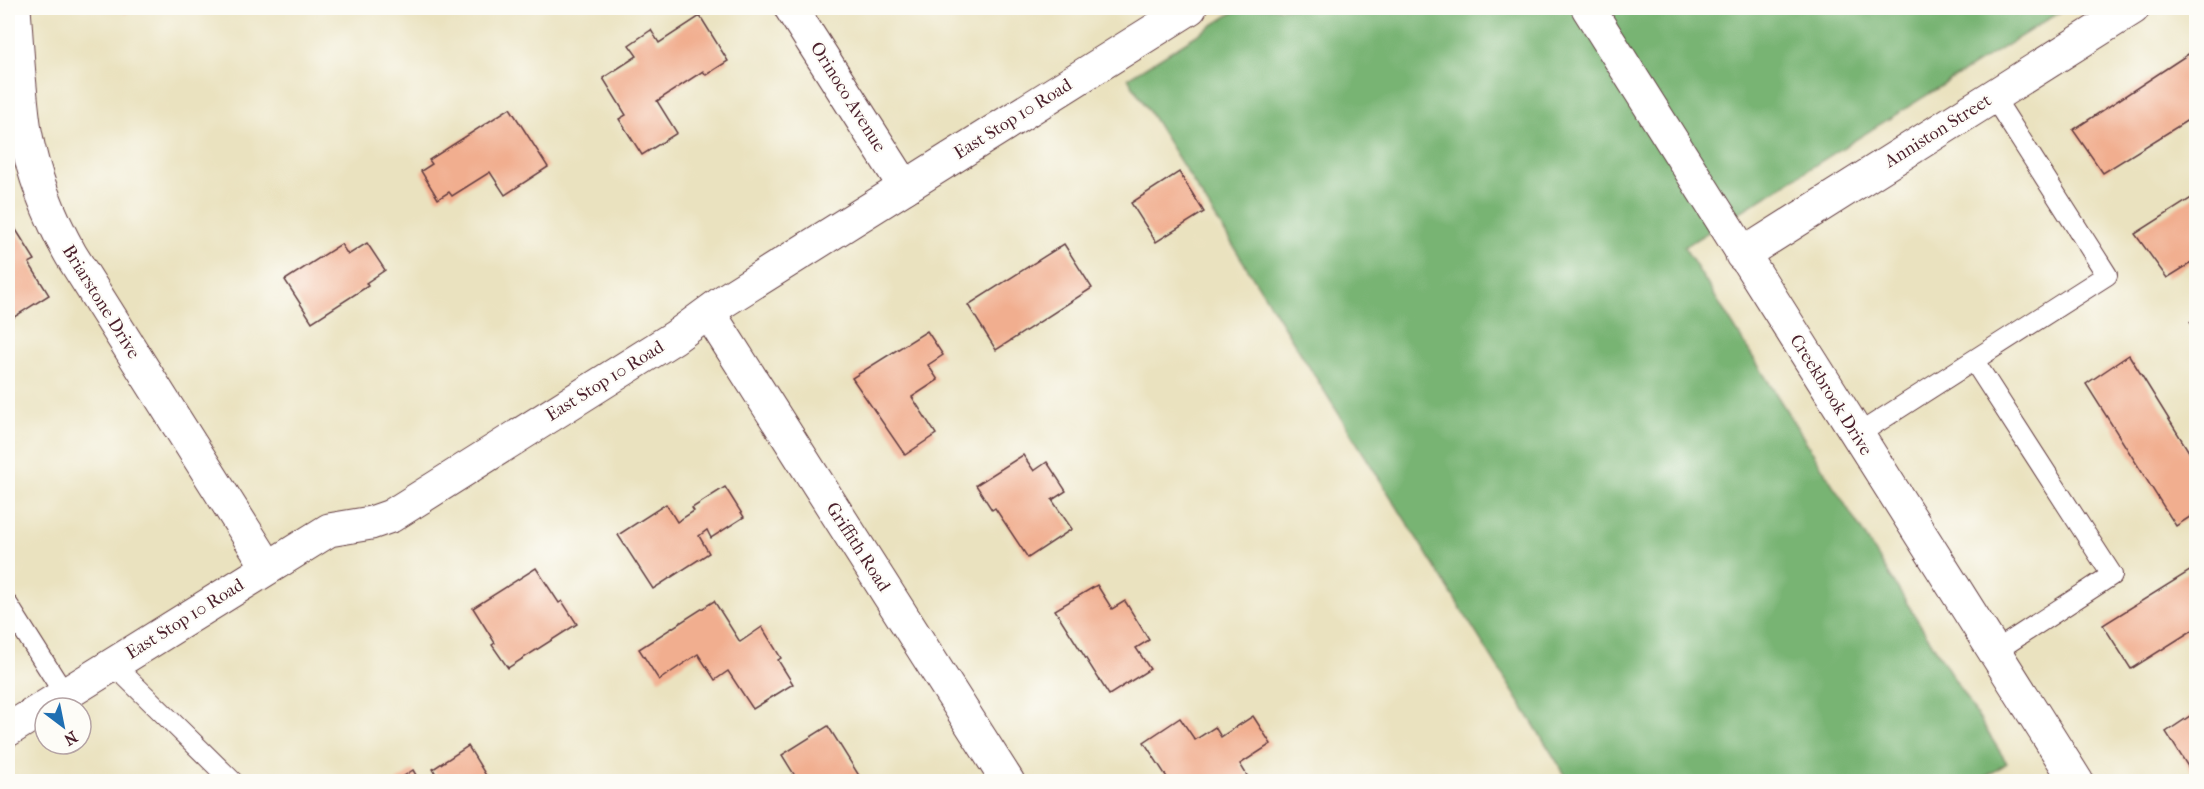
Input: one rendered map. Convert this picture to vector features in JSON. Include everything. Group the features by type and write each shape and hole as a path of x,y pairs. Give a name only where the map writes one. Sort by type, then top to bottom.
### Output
{"street":[{"name":"Briarstone Drive","path":"14,8 25,130 33,168 52,220 70,255 268,567"},
{"name":"Orinoco Avenue","path":"791,8 905,187"},
{"name":"East Stop 10 Road","path":"8,730 329,530 371,523 391,516 675,337 724,301 1191,8"},
{"name":"Creekbrook Drive","path":"1588,8 2077,782"},
{"name":"Anniston Street","path":"1743,255 2133,8"},
{"name":"Griffith Road","path":"709,313 1008,782"}],"lane":[{"path":"1857,435 2107,275 1993,96"},
{"path":"1974,361 2112,575 1994,652"},
{"path":"8,605 65,694"},
{"path":"113,664 233,782"}],"green space":[{"path":"1240,8 2066,8 1684,247 2007,763 1978,782 1569,781 1128,78"}],"building":[{"path":"121,8 135,8 125,14"},
{"path":"700,16 728,61 706,75 703,71 657,101 677,133 642,155 619,119 626,115 603,78 637,56 629,45 651,30 659,43"},
{"path":"2196,49 2196,115 2103,173 2073,130"},
{"path":"510,108 548,167 505,195 490,172 452,196 449,192 438,199 421,171 432,164 429,160"},
{"path":"1179,172 1204,212 1156,242 1131,203"},
{"path":"2196,195 2196,260 2167,278 2135,234"},
{"path":"8,217 35,260 29,263 49,295 8,321"},
{"path":"367,243 385,270 366,283 368,286 312,322 285,280 341,244 348,255"},
{"path":"1064,244 1092,288 996,350 968,305"},
{"path":"2196,317 2196,332 2190,322"},
{"path":"927,331 943,355 928,365 938,380 912,397 936,434 905,455 852,378"},
{"path":"2129,355 2196,463 2196,513 2176,526 2086,384"},
{"path":"1023,455 1034,471 1047,462 1066,491 1052,500 1072,529 1028,558 995,508 992,510 976,485"},
{"path":"725,487 744,517 711,538 707,530 699,536 709,553 653,589 618,535 666,504 677,522 694,511 692,508"},
{"path":"2196,567 2196,628 2131,669 2103,625"},
{"path":"536,568 559,603 562,601 577,624 508,668 492,645 495,643 473,608"},
{"path":"1097,585 1112,609 1125,601 1149,640 1136,648 1150,669 1109,695 1055,610"},
{"path":"714,601 740,642 762,627 781,658 778,660 793,684 753,709 728,671 715,680 698,654 659,680 639,649"},
{"path":"2196,712 2196,775 2194,776 2166,732"},
{"path":"1253,716 1271,744 1240,764 1251,782 1170,782 1144,742 1180,718 1195,740 1215,727 1221,737"},
{"path":"828,726 863,782 793,782 797,779 782,755"},
{"path":"468,746 490,782 426,782 436,774 433,769"},
{"path":"413,770 420,782 395,782"}]}
